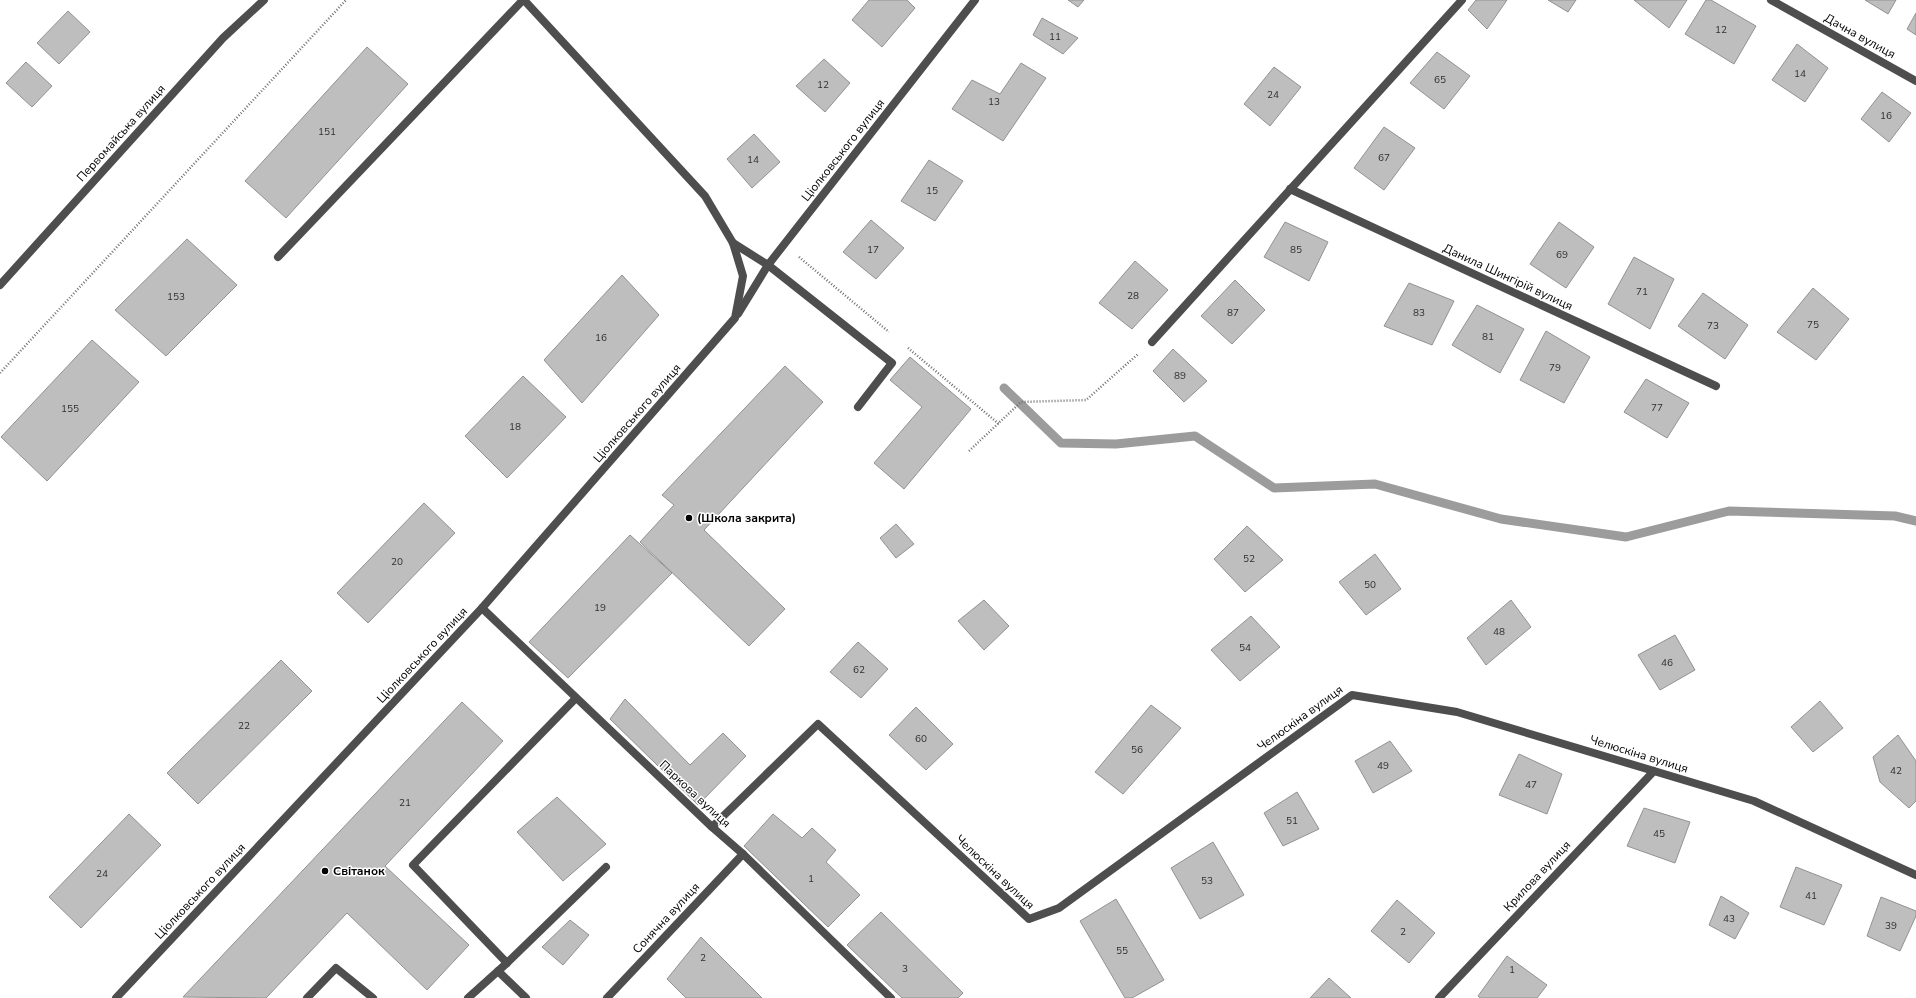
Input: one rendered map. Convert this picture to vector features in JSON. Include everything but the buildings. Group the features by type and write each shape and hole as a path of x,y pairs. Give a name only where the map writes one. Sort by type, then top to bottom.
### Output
{"street":[{"name":"Первомайська вулиця","path":"0,285 223,38 264,0"},
{"path":"278,257 524,0 705,196 733,243 742,276 735,318"},
{"name":"Ціолковського вулиця","path":"116,998 482,608 735,318 768,266 975,0"},
{"path":"1152,342 1462,0"},
{"name":"Дачна вулиця","path":"1771,0 1916,80"},
{"name":"Данила Шингірій вулиця","path":"1290,190 1716,386"},
{"path":"733,243 768,266 892,363 858,408"},
{"name":"Паркова вулиця","path":"482,608 712,827 743,854 891,998"},
{"name":"Челюскіна вулиця","path":"712,827 818,724 1029,919 1059,908 1352,695 1457,712 1754,801 1916,875"},
{"path":"507,963 413,865 576,698"},
{"name":"Крилова вулиця","path":"1439,998 1654,771"},
{"name":"Сонячна вулиця","path":"607,998 743,854"},
{"path":"468,998 507,963 606,867"},
{"path":"307,998 336,968 373,998"},
{"path":"498,971 526,998"}],"path":[{"path":"0,373 346,0"},
{"path":"969,451 1021,402 1086,400 1152,342"}],"waterway":[{"path":"1004,388 1061,443 1116,444 1195,436 1274,488 1375,484 1501,519 1626,537 1729,511 1895,516 1916,521"}],"place":[{"name":"(Школа закрита)","path":"689,518"},
{"name":"Світанок","path":"325,871"}]}
